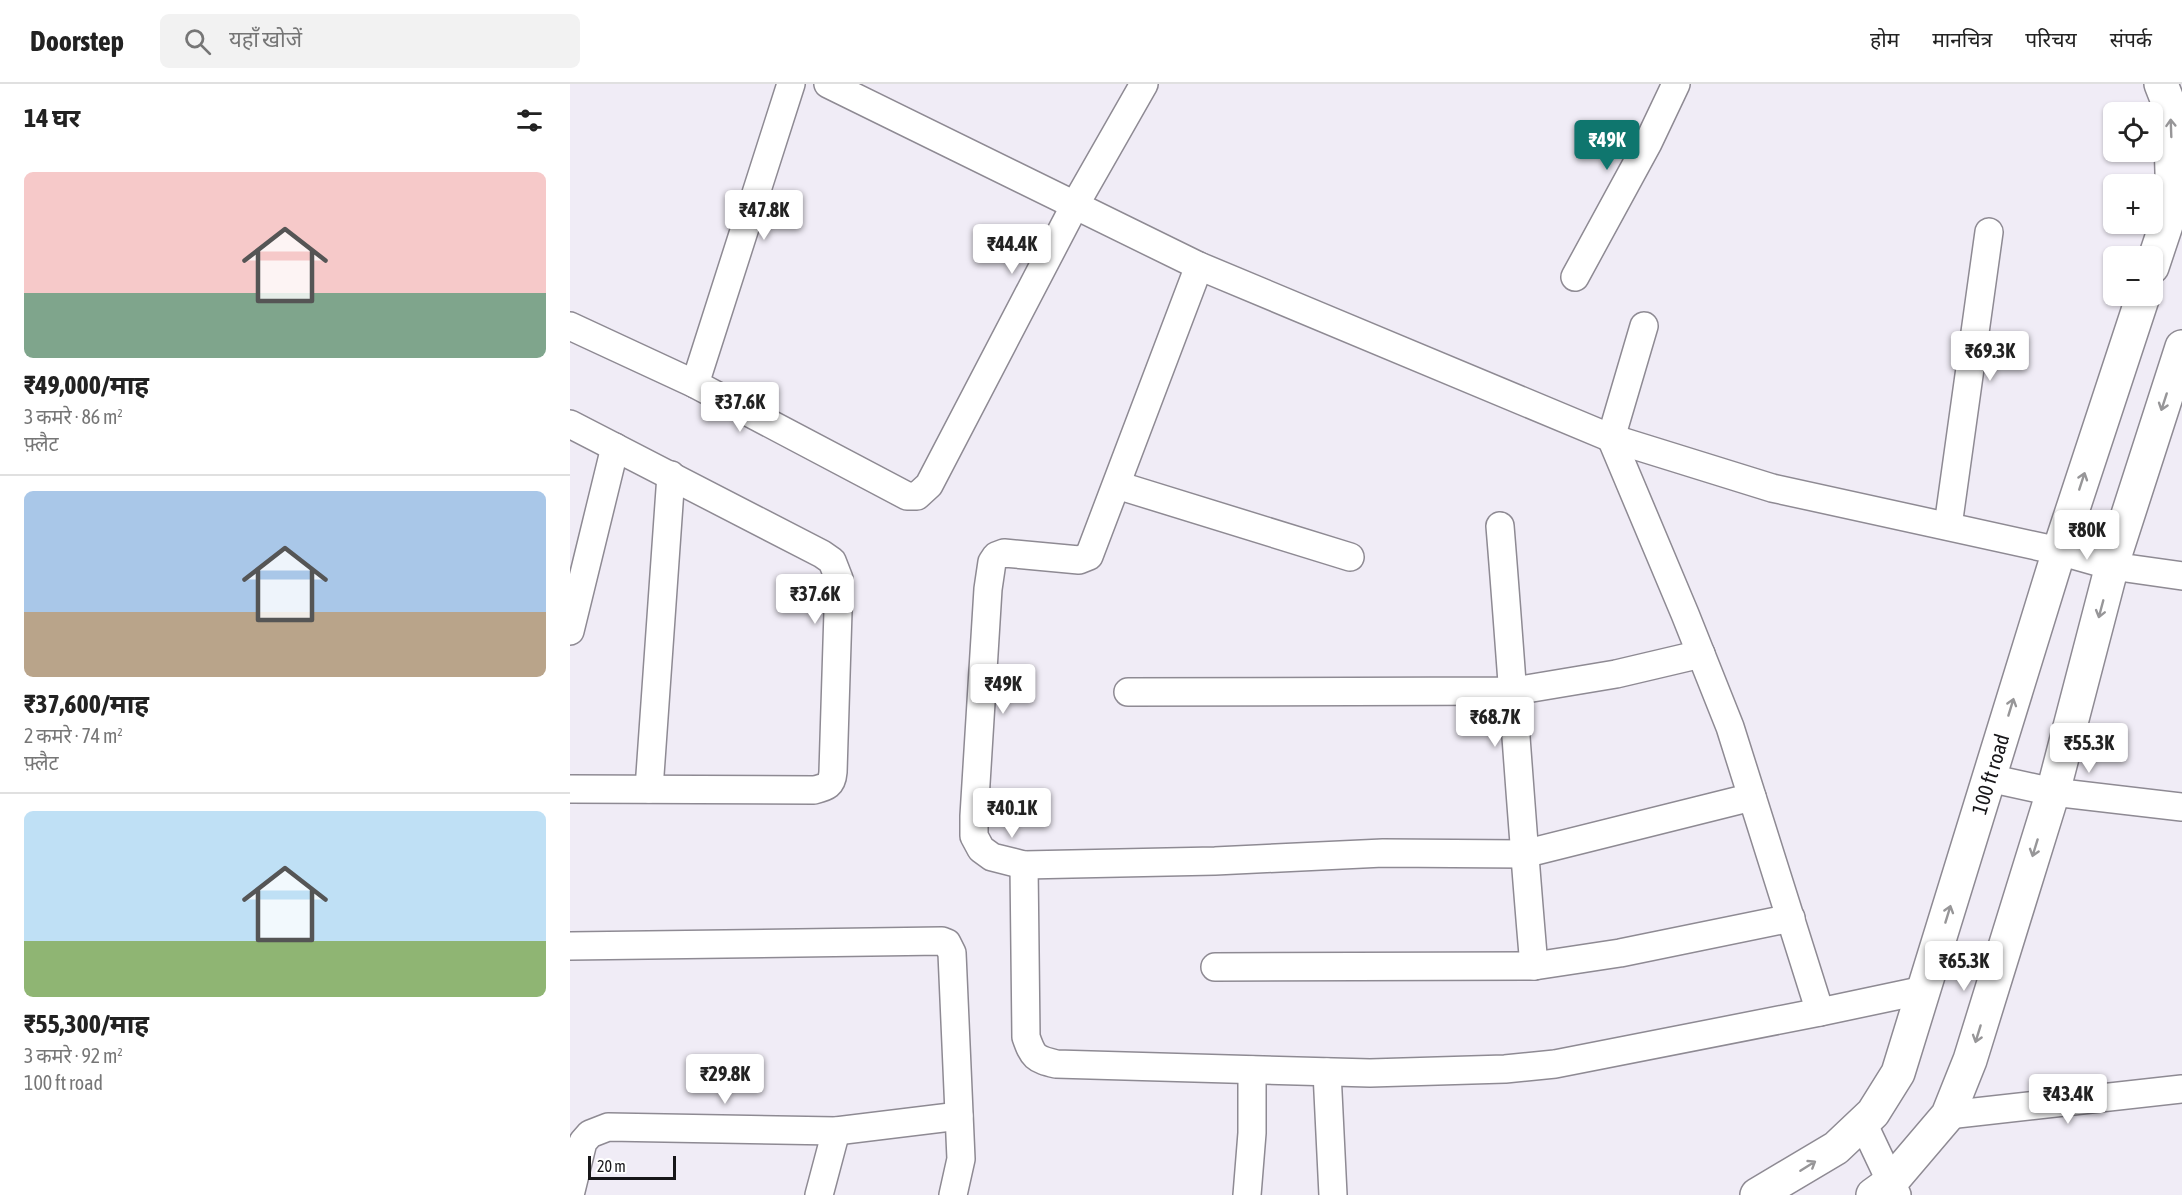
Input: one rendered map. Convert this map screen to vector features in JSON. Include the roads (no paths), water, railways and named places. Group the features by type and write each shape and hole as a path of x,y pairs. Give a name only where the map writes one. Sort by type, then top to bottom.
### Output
{"main road":[{"path":"2159,246 2173,204 2170,107 2161,84"},
{"name":"100 ft road","path":"1757,1195 1836,1148 1873,1113 1898,1073 2059,551 2140,306"},
{"path":"1887,1191 1948,1116 1970,1060 2053,792 2112,566 2182,347"}],"street":[{"path":"695,384 791,84"},
{"path":"828,84 1200,266 1611,438 1772,488 2059,551 2112,566 2182,576"},
{"path":"570,326 695,384 907,496 917,496 929,484 1075,205 1144,84"},
{"path":"1575,277 1648,143 1676,84"},
{"path":"1948,526 1989,232"},
{"path":"1200,266 1091,552 1084,559 1004,553 996,556 992,562 988,589 974,816 974,836 981,849 992,857 1024,865 1215,861 1383,853 1524,854 1752,797"},
{"path":"1644,326 1611,438 1730,727 1820,1012"},
{"path":"570,423 822,554 832,561 839,579 833,772 832,781 827,787 814,790 570,789"},
{"path":"570,631 615,447"},
{"path":"649,789 671,475"},
{"path":"1117,485 1350,556"},
{"path":"1500,526 1534,966"},
{"path":"1128,692 1514,691 1616,674 1701,654"},
{"path":"1989,778 2053,792 2182,807"},
{"path":"1024,865 1026,1037 1032,1053 1039,1060 1056,1064 1370,1073 1494,1069 1555,1064 1924,990"},
{"path":"1215,967 1534,966 1620,953 1791,918"},
{"path":"570,946 942,941 947,943 952,953 960,1159 952,1195"},
{"path":"1247,1195 1252,1132 1252,1070"},
{"path":"1327,1072 1333,1195"},
{"path":"1948,1116 2182,1089"},
{"path":"570,1195 583,1142 590,1134 608,1127 836,1131 959,1116"},
{"path":"1863,1123 1887,1191"},
{"path":"819,1195 836,1131"}]}
